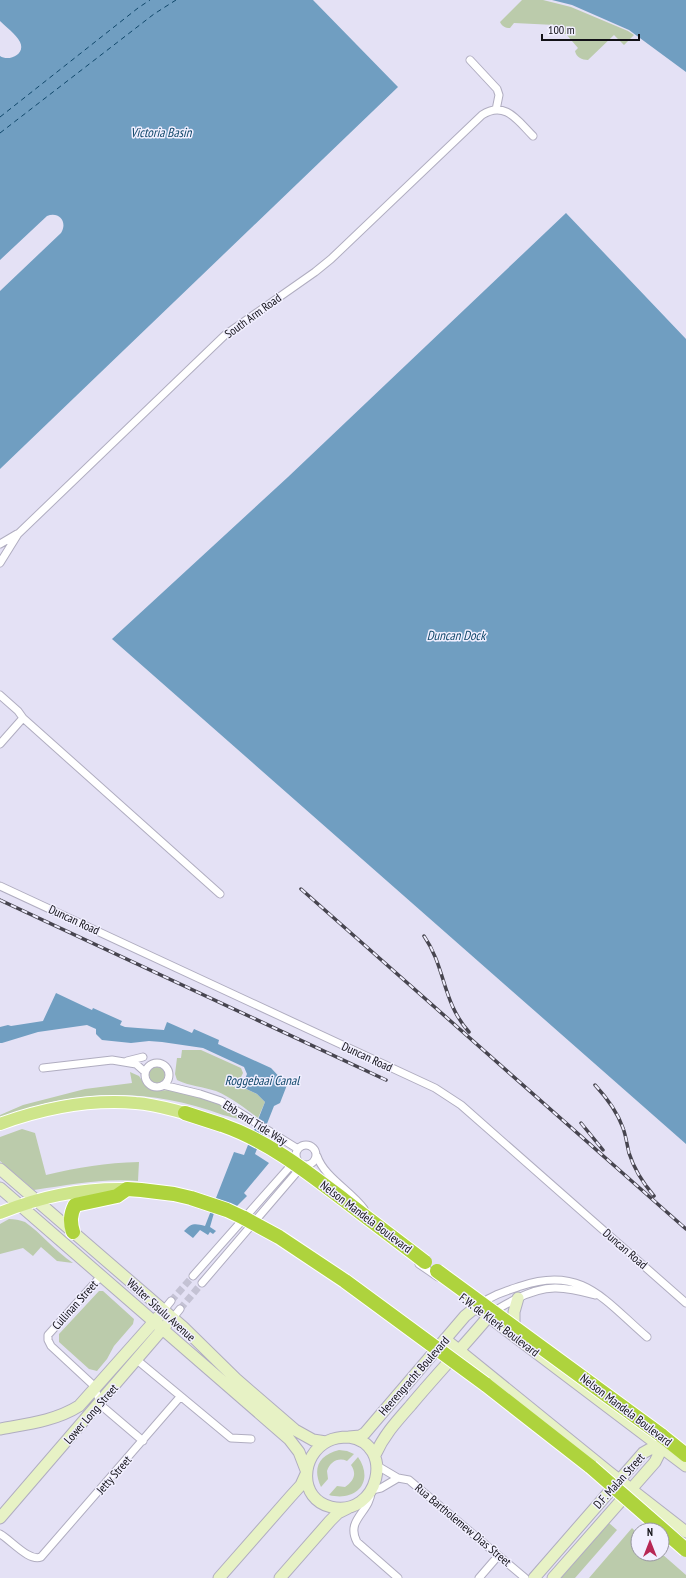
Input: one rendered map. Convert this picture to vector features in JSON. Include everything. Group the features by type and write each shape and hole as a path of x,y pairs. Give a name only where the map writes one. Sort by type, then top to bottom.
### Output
{"highway":[{"name":"Nelson Mandela Boulevard","path":"185,1112 222,1124 268,1145 307,1172 661,1441 686,1455"},
{"path":"73,1232 70,1221 71,1212 75,1205 117,1196 129,1189 174,1194 208,1203 227,1210 279,1237 345,1281 479,1380 686,1539"},
{"path":"661,1441 686,1451"},
{"path":"591,1467 686,1550"}],"main road":[{"name":"Nelson Mandela Boulevard","path":"0,1124 63,1106 98,1102 136,1103 185,1112"},
{"path":"0,1213 36,1200 74,1192 97,1189 129,1189"}],"street":[{"path":"470,60 497,89 499,95 496,110 508,112 514,116 533,136"},
{"name":"South Arm Road","path":"0,545 18,534 225,335 316,272 482,115 488,111 496,110"},
{"name":"South Arm Road","path":"0,563 4,559 5,554 18,534"},
{"path":"0,545 5,554"},
{"path":"0,695 18,711 23,718 220,894"},
{"path":"0,744 23,718"},
{"name":"Duncan Road","path":"0,886 435,1088 461,1105 686,1303"},
{"path":"122,1061 135,1060 143,1057"},
{"path":"143,1057 154,1064 157,1063 164,1066 169,1072 168,1079 163,1085 155,1087 148,1083 146,1080 143,1057"},
{"path":"43,1068 109,1060 136,1064 146,1071"},
{"path":"146,1071 154,1064"},
{"name":"Ebb and Tide Way","path":"169,1076 176,1085 189,1091"},
{"name":"Ebb and Tide Way","path":"163,1085 222,1101 298,1149"},
{"path":"193,1276 296,1159 298,1149 302,1145 311,1146 316,1150 316,1156 310,1165 297,1172 202,1283"},
{"name":"F.W. de Klerk Boulevard","path":"316,1156 326,1171 354,1197 363,1208 375,1229 404,1253 443,1281 516,1338 661,1441 686,1466"},
{"path":"296,1159 301,1164 310,1165"},
{"name":"F.W. de Klerk Boulevard","path":"310,1165 326,1171"},
{"name":"Walter Sisulu Avenue","path":"0,1169 183,1327 236,1379 295,1430 308,1438 326,1442"},
{"name":"Walter Sisulu Avenue","path":"0,1188 293,1443 300,1452 306,1472"},
{"name":"Cullinan Street","path":"96,1389 89,1380 51,1346 48,1340 48,1334 101,1276"},
{"path":"476,1307 488,1298 532,1282 562,1280 587,1287 647,1337"},
{"path":"488,1317 499,1308 534,1290 552,1288 576,1290 599,1296"},
{"path":"516,1338 513,1316 518,1298"},
{"path":"0,1428 37,1422 62,1415 79,1406 96,1389 171,1301"},
{"name":"Heerengracht Boulevard","path":"349,1437 360,1436 371,1427 465,1316 476,1307"},
{"name":"Lower Long Street","path":"2,1512 137,1360 180,1309"},
{"name":"Heerengracht Boulevard","path":"375,1460 381,1440 488,1317"},
{"path":"445,1339 686,1532"},
{"path":"137,1360 231,1438 251,1439"},
{"path":"96,1389 103,1407 143,1442"},
{"name":"Jetty Street","path":"0,1534 30,1556 41,1558 143,1442 180,1397"},
{"path":"308,1438 354,1432 371,1427"},
{"path":"219,1578 301,1485 312,1456 326,1442 338,1438 349,1437 368,1445 375,1460 376,1476 370,1501 359,1515 354,1528 354,1536 357,1542 398,1578"},
{"name":"D.F. Malan Street","path":"534,1578 646,1451 654,1448 661,1441"},
{"name":"D.F. Malan Street","path":"553,1578 657,1459 661,1441"},
{"name":"Rua Bartholemew Dias Street","path":"375,1460 398,1478 409,1480 525,1578"},
{"path":"306,1472 309,1488 320,1501 331,1507 350,1507"},
{"path":"280,1578 333,1517 361,1502 372,1491 398,1478"},
{"path":"479,1578 498,1556"}],"green space":[{"path":"522,0 543,0 571,7 628,31 634,35 624,45 614,35 588,60 580,58 575,51 578,48 566,34 557,34 555,31 555,25 514,23 510,28 503,26 500,22"},
{"path":"182,1050 201,1050 241,1068 243,1073 237,1085 257,1094 265,1102 258,1118 233,1100 216,1091 186,1084 177,1080 175,1074 177,1058 181,1058"},
{"path":"154,1067 160,1067 165,1072 163,1081 160,1083 154,1083 149,1078 149,1072"},
{"path":"130,1072 139,1076 149,1089 154,1091 169,1090 191,1094 217,1103 243,1118 243,1121 195,1106 167,1100 139,1096 111,1095 56,1101 28,1108 0,1118 0,1115 23,1105 85,1089 132,1083"},
{"path":"22,1129 35,1133 46,1175 92,1166 139,1162 138,1181 99,1181 34,1190 0,1161 0,1137"},
{"path":"9,1219 25,1222 73,1263 57,1261 41,1247 33,1256 23,1248 0,1254 0,1224"},
{"path":"99,1291 103,1291 134,1319 133,1324 114,1346 107,1359 97,1371 89,1369 59,1342 59,1334"},
{"path":"339,1450 354,1454 347,1461 338,1460 332,1463 327,1471 328,1479 321,1487 317,1474 319,1463 326,1455"},
{"path":"358,1457 363,1466 364,1474 363,1482 360,1488 355,1493 347,1496 329,1495 337,1486 345,1487 351,1482 354,1477 354,1471 351,1465"},
{"path":"609,1523 617,1530 575,1578 561,1578"},
{"path":"630,1530 630,1562 670,1561 686,1575 686,1578 589,1578"}],"water":[{"name":"Victoria Basin","path":"0,0 313,0 398,87 0,469 0,291 61,233 63,229 63,221 59,216 47,216 0,260 0,56 8,58 16,56 21,50 21,46 16,36 0,21"},
{"path":"552,0 686,0 686,72 629,30 572,5"},
{"name":"Duncan Dock","path":"566,213 686,339 686,1144 112,639 288,477"},
{"name":"Roggebaai Canal","path":"56,993 92,1010 93,1008 122,1021 120,1025 125,1027 164,1030 167,1022 192,1033 194,1029 219,1040 218,1044 271,1068 287,1085 280,1103 274,1106 255,1154 269,1163 244,1193 247,1196 226,1217 214,1213 210,1227 216,1231 213,1234 210,1232 208,1235 200,1230 193,1238 184,1231 193,1224 205,1226 234,1152 244,1155 265,1102 257,1094 242,1087 247,1074 244,1067 203,1048 162,1042 149,1041 131,1043 102,1040 96,1034 96,1029 87,1025 38,1032 0,1043 0,1027 43,1021"}],"ferry route":[{"path":"0,117 150,0"},
{"path":"0,133 154,14 176,0"}],"tunnel":[{"path":"171,1301 193,1276"},
{"path":"180,1309 202,1283"}],"railway":[{"path":"301,889 686,1229"},
{"path":"0,900 386,1080"},
{"path":"424,936 437,960 454,1009 460,1021 469,1032"},
{"path":"595,1085 615,1110 624,1131 633,1165 654,1196"},
{"path":"581,1123 603,1150"}]}
